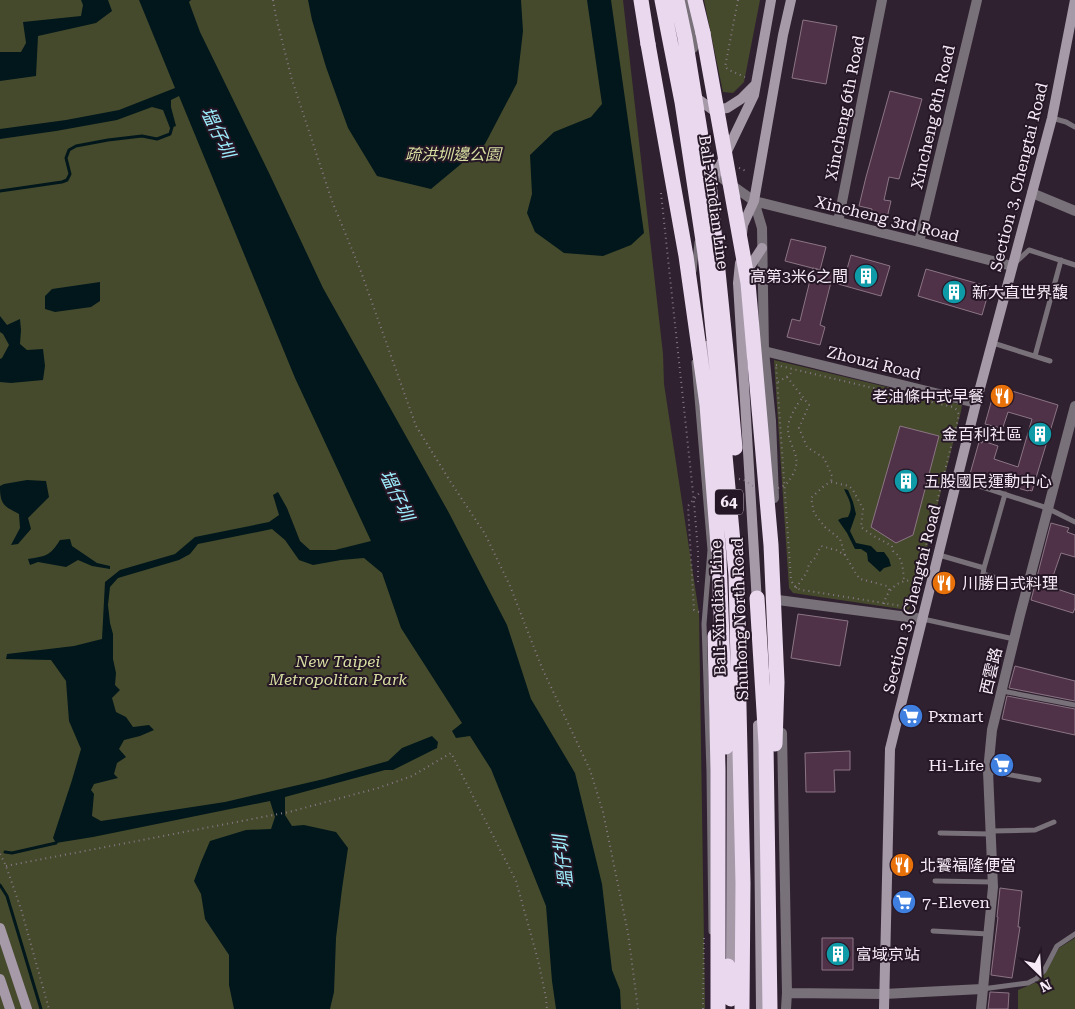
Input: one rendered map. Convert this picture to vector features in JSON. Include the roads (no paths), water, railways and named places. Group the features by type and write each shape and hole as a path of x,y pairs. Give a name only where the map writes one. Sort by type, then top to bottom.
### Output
{"highway":[{"path":"641,0 686,256 706,405 719,558 726,747 726,952 734,1006"},
{"name":"Bali-Xindian Line","path":"662,0 682,102 705,254 736,575 743,883 734,1006"},
{"name":"Bali-Xindian Line","path":"677,0 710,192 728,370 746,581 750,774 751,1009"},
{"path":"695,0 703,33 748,283 771,545 777,682 775,744 780,1009"},
{"path":"718,1009 718,770 714,612 717,593 724,571"},
{"path":"757,598 766,744 770,1009"}],"street":[{"path":"688,0 698,99 701,155 716,174 754,201 762,228 764,351 771,421 778,600 786,1009"},
{"name":"Shuhong North Road","path":"734,1006 732,716 724,553 698,232 716,174 754,95 771,0"},
{"name":"Shuhong North Road","path":"761,1009 757,598 738,284 743,224 754,201 790,0"},
{"name":"Xincheng 6th Road","path":"838,222 882,0"},
{"name":"Xincheng 8th Road","path":"919,242 977,0"},
{"name":"Section 3, Chengtai Road","path":"884,1009 890,749 976,403 1052,118 1075,0"},
{"path":"698,99 713,110 727,108 755,85"},
{"path":"1032,192 1075,211"},
{"name":"Xincheng 3rd Road","path":"754,201 1012,266"},
{"path":"738,284 762,248"},
{"name":"Zhouzi Road","path":"764,351 976,403"},
{"name":"西雲路","path":"981,1009 993,882 988,771 992,730 1027,587 1075,406"},
{"path":"778,600 923,619"},
{"path":"0,928 27,1009"},
{"path":"0,979 10,1009"},
{"path":"787,993 884,994 982,989"}],"lane":[{"path":"1052,118 1075,127"},
{"name":"Shuhong North Road","path":"692,337 690,318 698,232"},
{"path":"1012,266 1029,250 1075,265"},
{"path":"1034,356 1061,260"},
{"path":"993,343 1050,361"},
{"name":"Shuhong North Road","path":"693,357 710,550 704,624 709,771 711,940"},
{"path":"958,479 1048,508 1075,522"},
{"path":"1005,494 983,574 1027,587"},
{"path":"939,555 984,568"},
{"path":"923,619 1014,639"},
{"path":"1002,691 1075,704"},
{"path":"988,771 1039,780"},
{"path":"940,833 1035,830 1054,822"},
{"path":"935,881 993,882"},
{"path":"932,931 988,934"},
{"path":"982,989 1028,983 1036,979 1044,971 1057,946 1075,934"}],"water":[{"path":"81,0 108,0 112,11 96,23 38,36 36,76 0,81 0,52 21,52 26,43 23,22 81,16 83,5"},
{"name":"塭仔圳","path":"139,0 191,0 189,2 200,32 323,288 449,513 507,625 531,699 575,773 602,884 612,970 620,990 621,1009 556,1009 546,906 491,769 470,736 456,738 452,731 462,723 401,628 382,573 364,558 313,565 299,560 285,540 272,529 198,544 190,554 179,560 118,578 110,587 108,605 113,634 115,685 120,690 112,698 116,712 126,717 133,727 149,725 154,730 124,740 119,749 126,757 117,763 114,774 118,778 94,784 91,790 94,794 92,816 101,821 225,802 324,779 388,761 402,748 432,736 438,742 437,748 393,770 385,770 285,797 285,815 292,826 304,825 336,832 348,848 336,938 334,992 330,1009 234,1009 229,985 229,955 205,919 201,894 194,881 210,841 246,830 271,829 275,817 270,801 93,837 56,843 53,838 81,749 69,721 66,681 51,660 6,659 7,654 74,646 102,639 105,582 120,570 175,554 195,537 269,522 279,515 273,495 278,492 287,508 300,541 310,550 335,550 371,541 295,378 179,96 171,100 176,126 170,128 163,110 152,107 117,120 0,139 0,129 66,120 119,110 175,88"},
{"path":"308,0 521,0 523,31 517,83 485,144 431,189 377,176 348,128 326,67"},
{"path":"587,0 611,0 644,233 631,245 603,256 564,253 535,232 527,213 532,194 530,155 554,132 591,117 602,104"},
{"path":"100,282 100,301 91,307 55,312 45,309 45,296 52,289"},
{"path":"0,316 7,325 20,319 20,344 27,350 43,349 45,366 43,380 11,383 0,382 0,359 9,345 0,332"},
{"path":"27,480 46,481 49,497 28,518 31,529 18,544 11,545 20,528 19,514 4,504 0,486"},
{"path":"844,489 848,490 856,514 850,531 856,543 871,546 877,552 884,552 889,559 891,566 884,568 880,572 868,561 867,553 861,549 855,549 838,520 848,517 851,510"},
{"path":"70,539 72,546 97,563 110,566 110,569 92,566 78,560 66,567 38,562 30,565 28,559 47,554 60,540"}],"waterway":[{"path":"0,191 67,180 70,174 66,158 69,150 76,146 142,136 157,139 170,134 172,127"},
{"path":"5,852 12,853 56,843"},
{"path":"0,885 7,896 41,1009"}],"place":[{"name":"高第3米6之間","path":"866,276"},
{"name":"新大直世界馥","path":"954,292"},
{"name":"老油條中式早餐","path":"1002,396"},
{"name":"金百利社區","path":"1040,434"},
{"name":"五股國民運動中心","path":"906,481"},
{"name":"川勝日式料理","path":"944,583"},
{"name":"Pxmart","path":"911,716"},
{"name":"Hi-Life","path":"1002,765"},
{"name":"北饕福隆便當","path":"902,865"},
{"name":"7-Eleven","path":"904,902"},
{"name":"富域京站","path":"838,954"}],"park label":[{"name":"疏洪圳邊公園","path":"453,154"},
{"name":"New Taipei Metropolitan Park","path":"338,670"}]}
